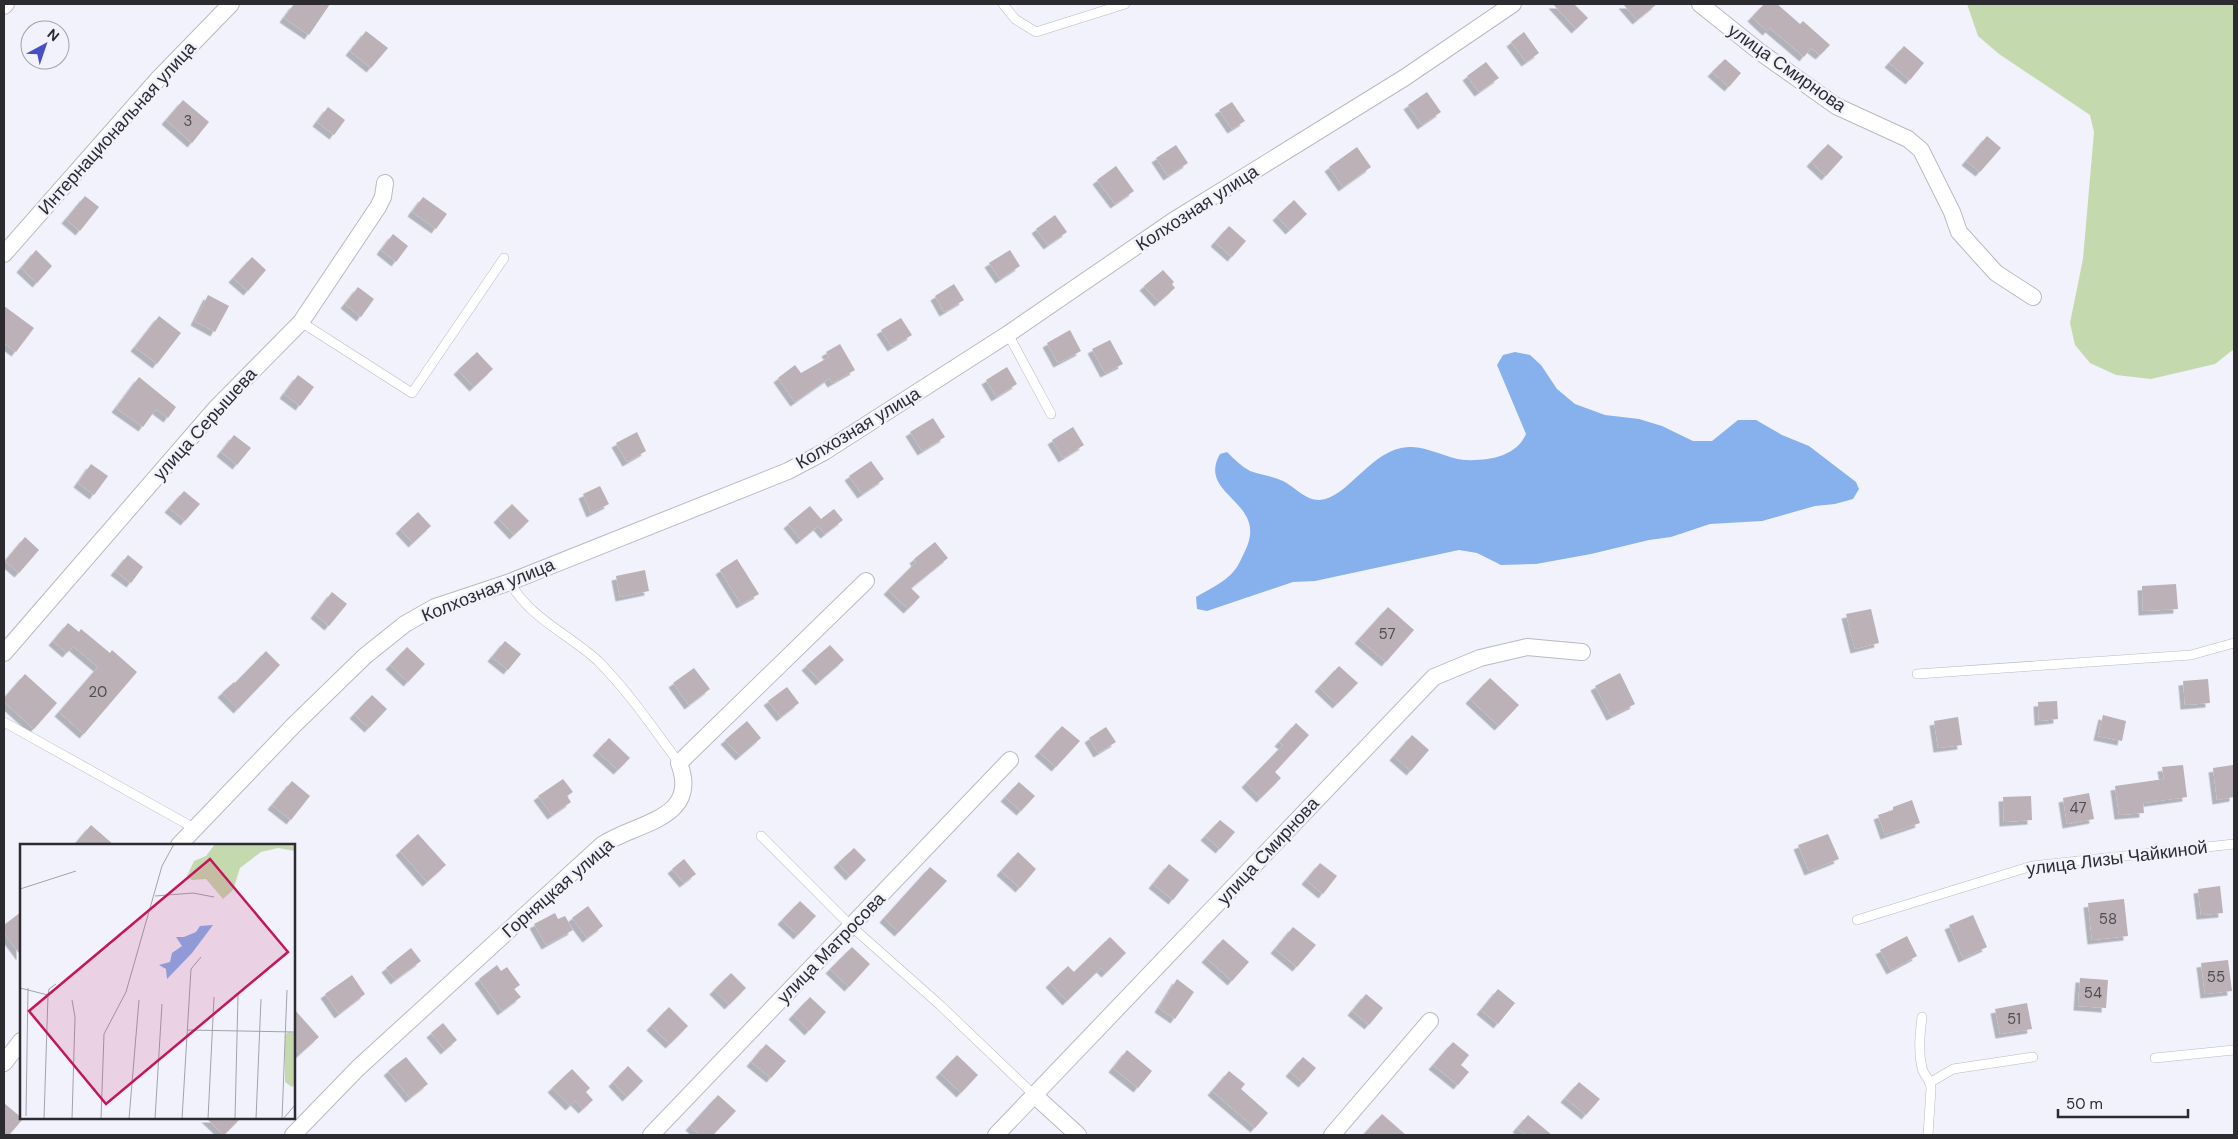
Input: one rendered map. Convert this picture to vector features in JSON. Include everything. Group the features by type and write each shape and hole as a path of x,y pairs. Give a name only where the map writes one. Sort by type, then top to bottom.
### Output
{"street":[{"name":"Интернациональная улица","path":"4,254 159,78 231,4"},
{"name":"Колхозная улица","path":"180,844 365,656 405,624 434,607 510,582 788,470 824,452 1008,334 1174,221 1404,78 1513,4"},
{"name":"улица Смирнова","path":"1700,4 1760,52 1836,106 1908,139 1921,150 1959,232 1996,273 2033,297"},
{"name":"улица Серышева","path":"4,653 217,406 301,322 378,207 384,197 386,183"},
{"path":"679,763 866,581"},
{"name":"улица Смирнова","path":"996,1135 1033,1094 1434,677 1480,658 1527,647 1582,652"},
{"name":"улица Матросова","path":"651,1135 1010,760"},
{"name":"Горняцкая улица","path":"293,1135 358,1068 602,846 613,838 670,812 679,803 684,790 685,777 679,763"},
{"path":"1332,1135 1430,1021"},
{"path":"4,1063 20,1042"},
{"path":"1033,1094 1078,1135"}],"lane":[{"path":"1003,4 1015,19 1036,32 1125,4"},
{"path":"301,322 412,393 504,258"},
{"path":"1008,334 1051,414"},
{"path":"510,582 516,594 534,612 596,660 625,688 679,763"},
{"path":"1917,674 2191,655 2234,643"},
{"path":"4,722 194,828"},
{"path":"761,836 852,927 940,1005 1033,1094"},
{"name":"улица Лизы Чайкиной","path":"1857,920 2032,866 2234,844"},
{"path":"1922,1017 1919,1054 1923,1071 1931,1082 1928,1135"},
{"path":"2155,1058 2234,1050"},
{"path":"1931,1082 1952,1069 2034,1058"}],"green space":[{"path":"1967,4 2234,4 2234,349 2215,364 2151,379 2116,375 2090,363 2075,345 2070,323 2083,259 2094,132 2090,115 1999,54 1978,36"}],"water":[{"path":"1515,352 1530,355 1541,365 1557,389 1575,404 1605,415 1639,419 1662,426 1693,441 1712,441 1738,420 1756,420 1782,435 1809,446 1856,482 1859,489 1853,499 1835,504 1815,506 1762,521 1710,524 1671,537 1536,564 1501,565 1477,553 1459,550 1315,581 1293,582 1207,611 1197,609 1196,597 1221,582 1236,569 1245,551 1250,534 1248,521 1242,509 1217,480 1215,468 1220,454 1227,452 1250,471 1279,479 1305,496 1319,500 1330,497 1340,491 1371,464 1395,450 1416,447 1464,460 1482,460 1500,456 1515,448 1526,434 1497,365 1503,355"}],"building":[{"path":"294,4 330,4 309,35 284,18"},
{"path":"1553,4 1574,4 1588,18 1576,29"},
{"path":"1623,4 1657,4 1637,20"},
{"path":"1764,4 1777,4 1800,24 1803,21 1830,45 1820,55 1811,48 1804,57 1770,28 1767,31 1752,17"},
{"path":"366,31 388,48 371,68 350,51"},
{"path":"1524,32 1539,53 1526,62 1511,42"},
{"path":"1904,46 1924,63 1910,80 1889,63"},
{"path":"1725,59 1741,73 1729,87 1712,72"},
{"path":"1486,62 1499,78 1479,92 1467,76"},
{"path":"1427,92 1441,112 1422,125 1408,105"},
{"path":"183,100 209,122 192,143 166,120"},
{"path":"1232,102 1245,121 1232,129 1219,110"},
{"path":"328,107 345,120 334,135 317,122"},
{"path":"1987,136 2001,148 1980,172 1966,161"},
{"path":"1828,144 1843,157 1826,176 1811,162"},
{"path":"1176,145 1188,163 1168,176 1156,158"},
{"path":"1357,147 1371,167 1343,187 1329,167"},
{"path":"1116,166 1134,191 1115,204 1097,180"},
{"path":"85,196 99,207 80,231 66,219"},
{"path":"423,197 447,214 436,229 412,212"},
{"path":"1294,200 1307,214 1290,230 1277,216"},
{"path":"1055,215 1067,232 1048,245 1036,229"},
{"path":"1229,226 1246,241 1232,257 1215,242"},
{"path":"393,234 408,246 396,262 381,250"},
{"path":"36,250 52,266 37,283 21,268"},
{"path":"1010,250 1020,266 1000,279 989,263"},
{"path":"252,257 266,270 248,291 233,278"},
{"path":"1163,270 1174,282 1172,284 1175,288 1159,302 1144,286"},
{"path":"954,284 964,300 944,312 935,296"},
{"path":"358,287 374,299 361,317 345,304"},
{"path":"208,295 229,306 215,332 195,321"},
{"path":"4,306 34,328 16,352 4,343"},
{"path":"159,316 181,333 157,364 135,347"},
{"path":"901,318 912,335 892,347 881,330"},
{"path":"1070,330 1081,351 1058,363 1047,343"},
{"path":"1110,340 1123,364 1105,373 1092,349"},
{"path":"840,344 855,370 832,383 829,378 795,402 778,378 795,365 801,373 829,357 826,352"},
{"path":"477,352 493,369 474,387 458,370"},
{"path":"1007,367 1017,384 996,397 986,380"},
{"path":"298,375 314,387 300,406 284,394"},
{"path":"139,377 176,407 168,418 156,409 143,427 116,408"},
{"path":"933,418 945,437 922,451 910,432"},
{"path":"1073,427 1084,445 1063,458 1052,440"},
{"path":"637,432 646,451 627,462 616,443"},
{"path":"234,435 251,448 237,465 221,452"},
{"path":"871,461 884,479 862,494 849,476"},
{"path":"91,464 108,476 94,495 78,483"},
{"path":"600,486 609,504 591,513 583,494"},
{"path":"184,491 200,504 185,521 169,508"},
{"path":"512,504 529,521 514,535 498,518"},
{"path":"810,506 821,519 834,509 843,520 825,534 818,526 801,540 788,524"},
{"path":"418,512 431,526 413,543 400,529"},
{"path":"25,537 39,550 19,573 5,561"},
{"path":"935,542 948,558 911,588 920,597 908,609 888,590 916,562 914,559"},
{"path":"128,555 143,567 131,583 115,571"},
{"path":"737,559 759,594 741,604 720,570"},
{"path":"645,570 649,591 620,597 616,576"},
{"path":"2176,584 2178,609 2143,611 2142,586"},
{"path":"332,592 347,604 329,626 315,614"},
{"path":"1388,607 1414,630 1386,662 1359,639"},
{"path":"1871,609 1879,643 1855,649 1846,614"},
{"path":"68,623 79,632 81,629 110,653 112,650 137,672 84,734 59,712 98,667 73,646 67,653 53,641"},
{"path":"505,641 521,654 508,670 492,657"},
{"path":"830,645 844,660 820,681 806,666"},
{"path":"407,647 425,664 408,682 390,665"},
{"path":"266,651 280,665 238,709 222,693 235,683"},
{"path":"1339,666 1358,683 1337,704 1319,687"},
{"path":"694,668 710,689 689,705 673,683"},
{"path":"1620,673 1635,704 1611,716 1595,686"},
{"path":"25,674 57,703 34,729 4,702 4,698"},
{"path":"1490,678 1519,705 1499,726 1470,699"},
{"path":"2208,679 2210,703 2185,705 2183,681"},
{"path":"787,687 799,703 781,717 768,701"},
{"path":"372,695 387,709 369,728 354,714"},
{"path":"2057,701 2058,719 2039,721 2038,702"},
{"path":"2103,715 2126,721 2122,741 2098,736"},
{"path":"1958,717 1962,745 1938,748 1934,721"},
{"path":"747,721 761,738 740,756 725,740"},
{"path":"1296,723 1309,735 1275,772 1281,778 1261,798 1246,783 1283,745 1279,742"},
{"path":"1062,726 1080,741 1056,767 1039,752"},
{"path":"1106,727 1116,742 1098,753 1089,738"},
{"path":"1412,735 1429,750 1411,771 1394,756"},
{"path":"609,738 630,758 618,770 597,751"},
{"path":"2183,765 2187,797 2143,803 2144,813 2119,815 2115,786 2164,779 2162,767"},
{"path":"2233,765 2234,797 2217,800 2213,768"},
{"path":"563,779 573,792 567,796 571,802 552,815 538,796"},
{"path":"292,781 310,796 291,820 272,805"},
{"path":"1019,782 1035,796 1021,811 1005,797"},
{"path":"2089,793 2094,819 2067,824 2063,798"},
{"path":"2031,796 2032,820 2004,822 2003,797"},
{"path":"1912,800 1920,823 1885,835 1878,815"},
{"path":"1220,820 1235,832 1220,849 1205,836"},
{"path":"91,825 113,844 75,844"},
{"path":"418,834 446,865 427,882 400,851"},
{"path":"1828,834 1839,859 1809,871 1798,845"},
{"path":"854,848 866,860 850,876 838,863"},
{"path":"1018,852 1036,869 1020,888 1001,871"},
{"path":"684,859 696,874 684,883 672,869"},
{"path":"1320,863 1337,876 1323,894 1306,880"},
{"path":"1169,864 1189,880 1173,900 1153,884"},
{"path":"930,867 947,881 899,932 884,918"},
{"path":"2220,886 2223,913 2201,915 2198,889"},
{"path":"2124,899 2128,936 2092,940 2088,903"},
{"path":"800,901 816,916 798,935 782,920"},
{"path":"588,906 603,926 587,938 572,918"},
{"path":"20,913 20,955 4,933 4,925"},
{"path":"555,913 558,919 565,916 573,930 546,945 534,924"},
{"path":"1973,915 1987,947 1963,958 1949,925"},
{"path":"1293,927 1316,945 1297,967 1275,949"},
{"path":"1907,936 1917,956 1891,970 1880,950"},
{"path":"1110,937 1126,953 1106,973 1101,968 1067,1001 1050,983 1068,966 1074,972"},
{"path":"1223,939 1249,962 1232,981 1206,958"},
{"path":"852,947 870,964 849,987 830,969"},
{"path":"411,948 421,961 395,980 386,968"},
{"path":"2228,960 2232,991 2205,994 2201,963"},
{"path":"497,965 501,971 507,967 520,985 514,989 521,997 502,1011 479,979"},
{"path":"731,973 746,988 729,1005 714,990"},
{"path":"352,975 365,994 339,1014 325,994"},
{"path":"2080,978 2108,980 2106,1008 2078,1006"},
{"path":"1177,979 1194,992 1175,1019 1159,1008"},
{"path":"1498,989 1515,1003 1498,1024 1481,1010"},
{"path":"1366,994 1383,1008 1369,1025 1352,1011"},
{"path":"810,997 826,1012 809,1031 793,1015"},
{"path":"2027,1003 2032,1029 2000,1034 1995,1009"},
{"path":"669,1007 688,1026 670,1044 651,1026"},
{"path":"295,1010 319,1037 300,1054 295,1048"},
{"path":"443,1023 457,1040 445,1050 431,1033"},
{"path":"1453,1042 1469,1055 1461,1065 1469,1072 1458,1085 1433,1065"},
{"path":"766,1044 786,1061 771,1078 751,1062"},
{"path":"1127,1050 1152,1071 1138,1088 1113,1068"},
{"path":"957,1055 978,1075 961,1093 940,1073"},
{"path":"406,1057 428,1084 410,1098 388,1071"},
{"path":"1303,1057 1316,1068 1303,1083 1290,1072"},
{"path":"628,1066 643,1081 627,1097 613,1082"},
{"path":"572,1069 590,1088 586,1092 593,1100 583,1109 575,1101 570,1106 552,1088"},
{"path":"1229,1071 1245,1084 1241,1089 1268,1113 1255,1128 1212,1091"},
{"path":"1579,1082 1600,1099 1586,1115 1565,1098"},
{"path":"718,1095 736,1111 713,1135 700,1135 690,1126"},
{"path":"4,1103 20,1116 20,1119 23,1119 9,1135 4,1135"},
{"path":"1382,1114 1406,1135 1363,1135"},
{"path":"1528,1115 1552,1135 1526,1135 1517,1128"},
{"path":"207,1119 240,1119 224,1135"}]}
